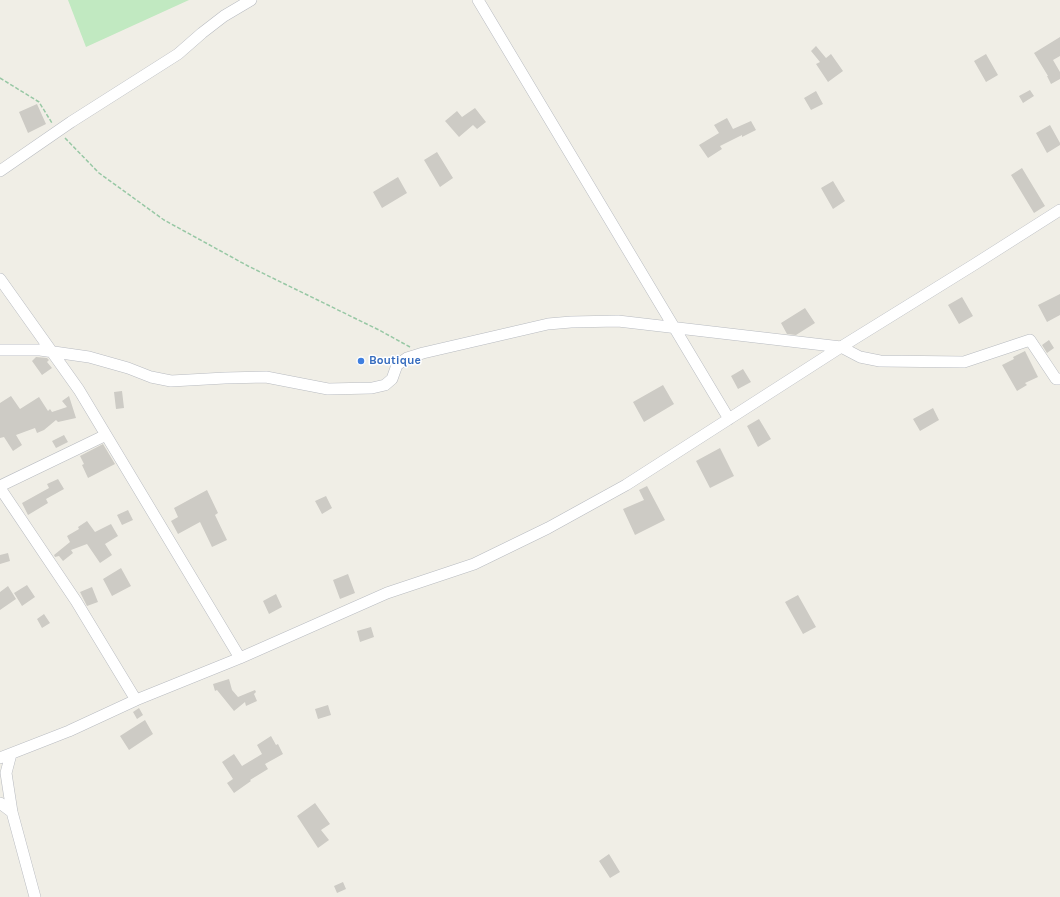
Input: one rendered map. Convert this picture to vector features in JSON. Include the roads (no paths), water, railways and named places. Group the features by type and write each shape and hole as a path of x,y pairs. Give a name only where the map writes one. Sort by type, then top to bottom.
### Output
{"street":[{"path":"0,171 99,103 178,54 224,16 251,0"},
{"path":"478,0 729,419"},
{"path":"0,758 75,728 136,700 240,658 387,593 474,564 548,528 626,485 841,347 1060,210"},
{"path":"0,279 79,390 240,658"},
{"path":"0,350 40,350 89,357 128,368 151,377 171,380 266,377 328,388 372,388 385,385 392,379 397,365 407,358 423,353 548,324 618,321 841,347 860,357 880,361 964,362 1030,340 1056,378 1060,379"},
{"path":"106,435 0,487 76,601 136,700"},
{"path":"11,754 6,773 12,812 34,897"},
{"path":"0,803 12,812"}],"place":[{"name":"Boutique","path":"361,361"}]}
